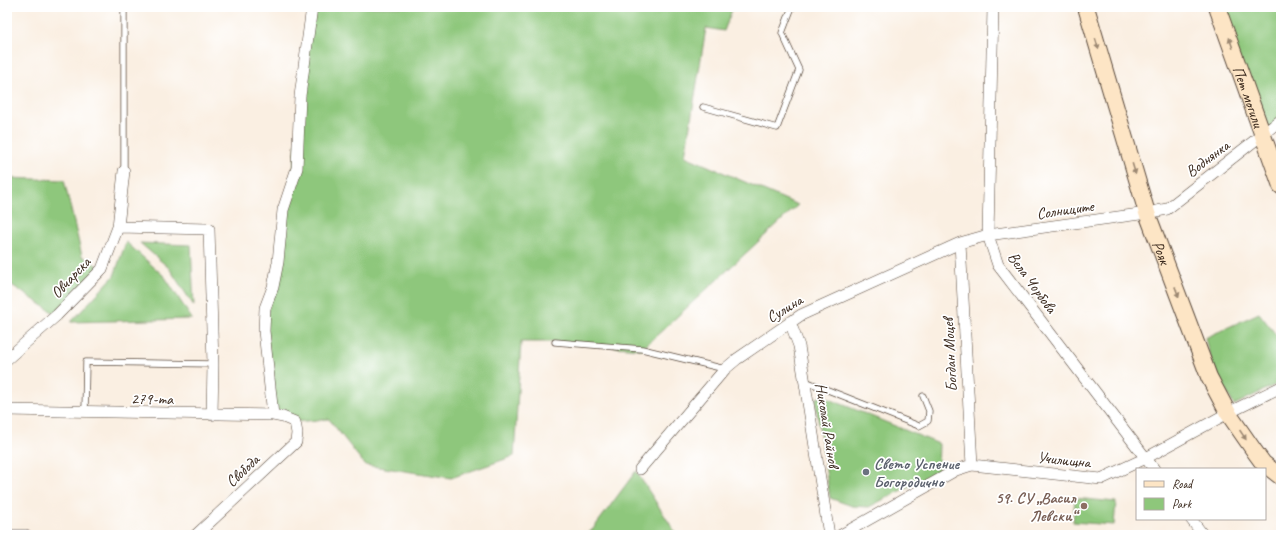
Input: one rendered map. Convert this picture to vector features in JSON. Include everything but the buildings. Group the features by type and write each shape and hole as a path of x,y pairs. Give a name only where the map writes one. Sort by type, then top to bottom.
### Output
{"street":[{"path":"273,415 264,331 265,308 273,287 278,262 283,210 297,168 300,96 312,7"},
{"name":"Вела Чорбова","path":"993,7 988,235 998,265 1153,468"},
{"name":"Рояк","path":"1086,7 1147,214 1209,377 1228,413 1263,463 1281,477"},
{"name":"Пет могили","path":"1217,7 1281,186"},
{"name":"Воднянка","path":"1147,214 1166,209 1263,136 1281,120"},
{"name":"Овчарска","path":"7,359 57,315 102,269 118,227 124,171"},
{"name":"Солниците","path":"988,235 1147,214"},
{"path":"118,227 209,229 213,364 212,415"},
{"name":"Сулина","path":"640,469 725,369 790,322 801,315 960,243 988,235"},
{"name":"Богдан Моцев","path":"960,243 972,465"},
{"name":"Николай Райнов","path":"790,322 799,346 829,535"},
{"name":"Училищна","path":"841,535 956,470 972,465 1101,479 1146,458 1228,413 1281,387"},
{"name":"279-та","path":"7,410 273,415 284,417 295,422"},
{"name":"Свобода","path":"196,535 296,442 298,433 295,422"},
{"path":"1192,520 1202,535"},
{"path":"7,535 26,535"}],"lane":[{"path":"124,7 124,171"},
{"path":"703,107 777,128 799,70 782,33 792,7"},
{"path":"555,342 642,349 725,369"},
{"path":"85,412 86,362 213,364"},
{"path":"804,381 919,426 928,421 929,411 923,396"}],"green space":[{"path":"312,7 733,7 724,31 706,28 685,156 798,205 642,349 555,342 521,342 514,456 451,478 365,465 329,419 295,422 273,415 264,331 291,189"},
{"path":"1217,7 1281,7 1281,120 1263,136"},
{"path":"7,178 64,180 82,256 102,269 57,315 7,282"},
{"path":"126,242 165,277 192,319 71,322 114,276"},
{"path":"140,243 191,245 194,306 169,268"},
{"path":"1259,313 1281,341 1281,382 1234,405 1213,369 1205,338"},
{"path":"822,396 939,444 938,471 869,507 852,506 830,498 815,399"},
{"path":"636,471 677,535 586,535 593,529"},
{"path":"1075,498 1116,502 1114,525 1073,522"}],"place":[{"name":"Свето Успение Богородично","path":"866,472"},
{"name":"59. СУ „Васил Левски“","path":"1084,506"}]}
